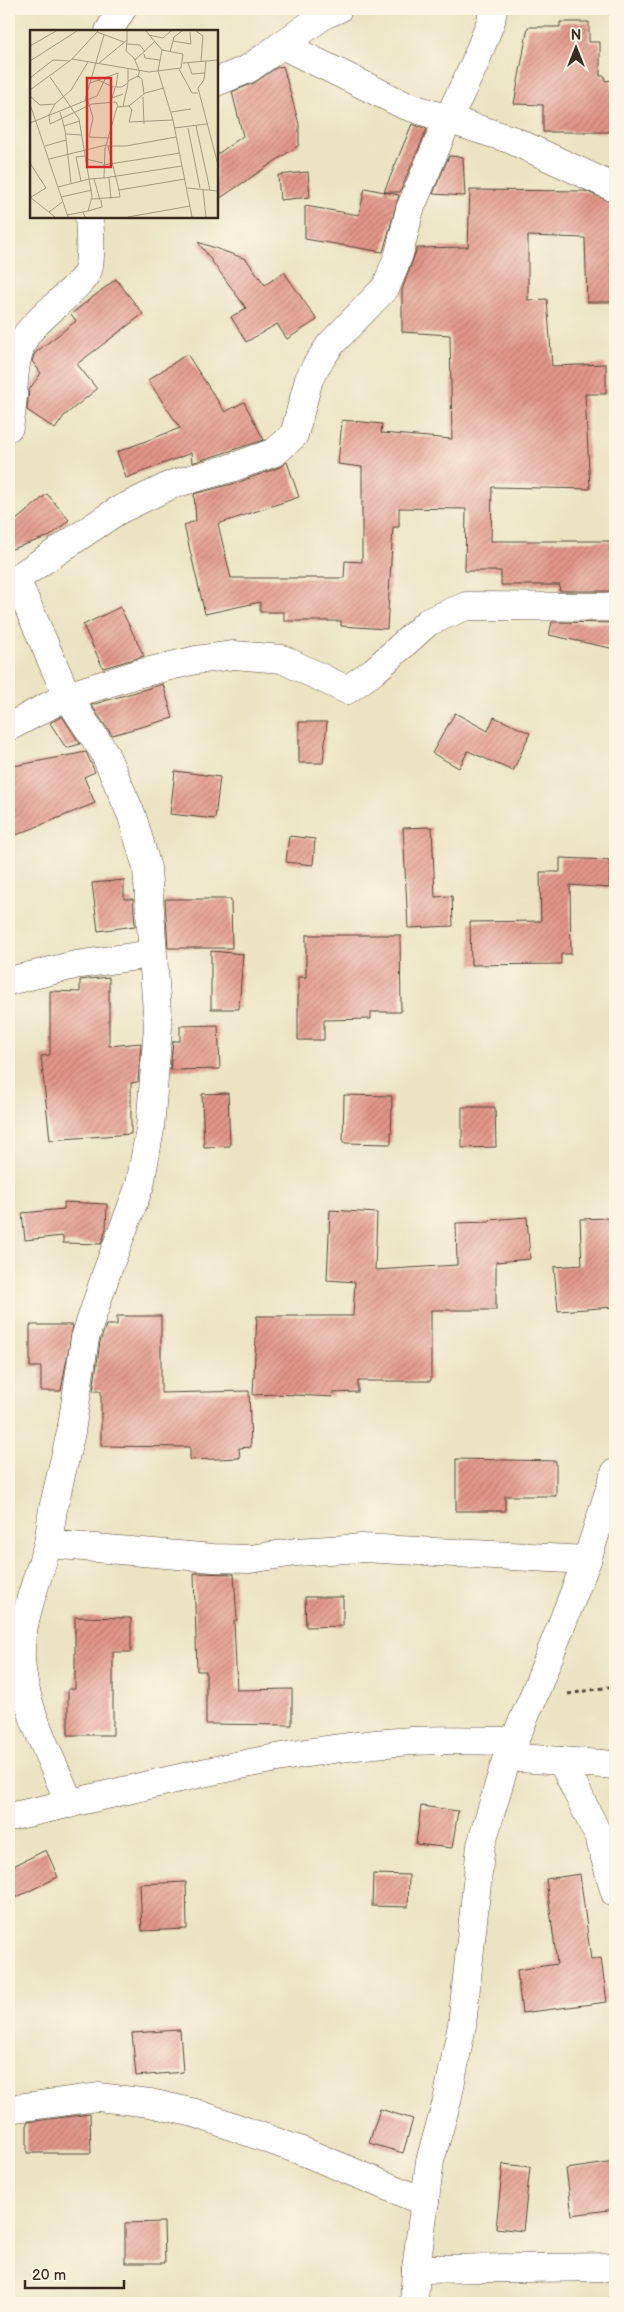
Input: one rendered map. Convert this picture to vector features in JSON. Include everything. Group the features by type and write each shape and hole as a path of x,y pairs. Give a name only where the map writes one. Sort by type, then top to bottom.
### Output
{"street":[{"path":"110,30 122,9"},
{"path":"218,81 248,69 324,15 338,9"},
{"path":"70,1804 24,1689 20,1658 25,1620 48,1544 53,1509 71,1432 85,1338 106,1274 140,1185 150,1129 158,1027 147,868 132,816 104,752 66,696 12,578 117,511 173,484 275,452 294,435 309,380 316,366 330,345 386,287 399,254 410,209 448,119 474,65 491,21 493,9"},
{"path":"282,45 404,105 512,140 615,188"},
{"path":"9,427 16,381 16,361 26,336 88,272 89,218"},
{"path":"9,727 66,696 146,672 196,660 234,655 282,659 347,690 374,671 428,622 466,606 615,607"},
{"path":"9,981 75,965 152,954"},
{"path":"414,2303 416,2269 430,2160 446,2101 462,2025 481,1845 511,1749 587,1560 615,1473"},
{"path":"48,1544 213,1558 250,1559 296,1552 362,1548 587,1560"},
{"path":"9,1817 209,1772 303,1754 412,1741 511,1749 562,1761 615,1765"},
{"path":"562,1761 599,1837 615,1893"},
{"path":"9,2108 98,2098 150,2104 195,2113 307,2153 424,2202"},
{"path":"416,2269 615,2267"}],"path":[{"path":"532,1700 615,1686"}],"building":[{"path":"560,22 589,22 589,42 600,42 600,76 605,76 605,81 612,80 615,132 543,132 543,105 514,104 528,27 560,27"},
{"path":"283,66 299,124 299,145 218,200 218,154 243,136 232,92 254,83 276,68"},
{"path":"412,124 427,129 400,192 384,192"},
{"path":"449,156 463,157 465,196 433,194"},
{"path":"308,172 310,197 280,200 278,175"},
{"path":"365,188 399,195 383,252 305,239 305,206 359,215"},
{"path":"470,190 585,191 615,203 615,302 587,302 585,238 528,236 528,300 547,299 552,366 606,364 606,394 585,394 590,489 492,487 491,541 615,541 615,591 559,591 560,585 501,585 501,571 465,571 466,509 399,508 399,527 393,527 387,629 341,626 341,621 284,621 284,612 260,612 260,602 205,614 184,525 196,521 194,494 236,483 280,467 287,462 299,497 218,524 231,578 344,578 345,561 362,562 362,467 338,464 342,420 382,424 381,433 452,439 450,335 402,332 402,290 417,248 468,247"},
{"path":"198,242 246,259 265,285 284,272 317,320 287,339 277,324 246,342 231,317 246,308"},
{"path":"116,279 143,314 77,364 97,389 64,416 55,429 27,410 29,390 41,373 32,361 35,353 76,321 71,314"},
{"path":"187,354 225,412 244,402 264,440 192,463 191,453 126,478 117,452 180,428 148,380"},
{"path":"47,494 69,520 50,536 9,550 9,526"},
{"path":"120,607 144,656 103,668 83,625"},
{"path":"552,622 615,623 615,649 549,635"},
{"path":"163,684 173,718 112,735 91,705"},
{"path":"455,713 488,731 494,717 530,733 513,771 468,751 459,768 432,753"},
{"path":"62,716 80,744 66,748 50,723"},
{"path":"299,722 327,722 323,763 299,763"},
{"path":"86,752 95,772 84,777 95,803 9,838 9,767"},
{"path":"175,771 220,777 215,819 170,814"},
{"path":"432,827 435,897 452,896 453,926 408,928 403,828"},
{"path":"289,836 315,839 313,865 286,862"},
{"path":"560,858 610,860 609,888 570,885 571,954 561,954 561,964 471,965 470,922 541,921 540,872 560,872"},
{"path":"124,880 124,899 133,899 135,926 98,931 92,883"},
{"path":"165,899 231,899 232,948 168,948"},
{"path":"306,935 400,935 401,1012 371,1012 371,1019 324,1020 324,1040 298,1040 298,977 306,977"},
{"path":"211,951 243,954 239,1009 211,1009"},
{"path":"109,977 109,1046 141,1043 138,1082 131,1083 131,1134 50,1140 41,1056 50,1055 50,991 80,992 80,980"},
{"path":"218,1025 220,1069 170,1070 173,1041 180,1041 180,1026"},
{"path":"228,1093 230,1146 204,1147 202,1094"},
{"path":"344,1095 392,1096 391,1144 343,1143"},
{"path":"462,1107 495,1107 496,1147 462,1148"},
{"path":"64,1202 107,1204 106,1229 101,1244 63,1243 63,1236 25,1240 22,1213 64,1209"},
{"path":"330,1210 377,1213 375,1270 457,1265 456,1223 490,1222 490,1220 527,1217 530,1259 496,1262 496,1310 431,1310 431,1381 358,1381 358,1392 332,1393 333,1397 276,1394 253,1395 257,1316 353,1316 355,1282 327,1280"},
{"path":"609,1218 610,1263 615,1263 615,1307 558,1311 554,1267 582,1265 580,1219"},
{"path":"117,1316 161,1316 161,1393 249,1391 251,1447 239,1448 240,1458 190,1460 190,1447 101,1446 101,1391 93,1391 100,1342 106,1325 117,1325"},
{"path":"30,1325 73,1325 61,1391 41,1391 41,1367 30,1367"},
{"path":"456,1459 556,1461 556,1496 505,1496 505,1511 456,1511"},
{"path":"194,1573 234,1574 237,1620 234,1620 237,1690 292,1689 292,1725 206,1724 206,1671 197,1671"},
{"path":"305,1597 343,1597 343,1626 306,1627"},
{"path":"75,1617 131,1618 131,1652 113,1652 113,1735 68,1735 68,1689 75,1689"},
{"path":"421,1806 458,1811 452,1848 416,1844"},
{"path":"46,1850 58,1877 9,1901 9,1868"},
{"path":"373,1874 409,1875 408,1907 372,1906"},
{"path":"580,1874 591,1960 601,1958 607,2002 522,2013 517,1970 557,1964 546,1879"},
{"path":"186,1882 187,1929 142,1931 140,1884"},
{"path":"180,2030 183,2072 136,2076 132,2033"},
{"path":"380,2109 413,2119 403,2153 369,2143"},
{"path":"90,2114 91,2153 27,2153 27,2122"},
{"path":"615,2162 615,2209 572,2215 566,2169"},
{"path":"503,2164 530,2167 523,2231 496,2228"},
{"path":"164,2222 165,2263 125,2263 125,2223"}]}
